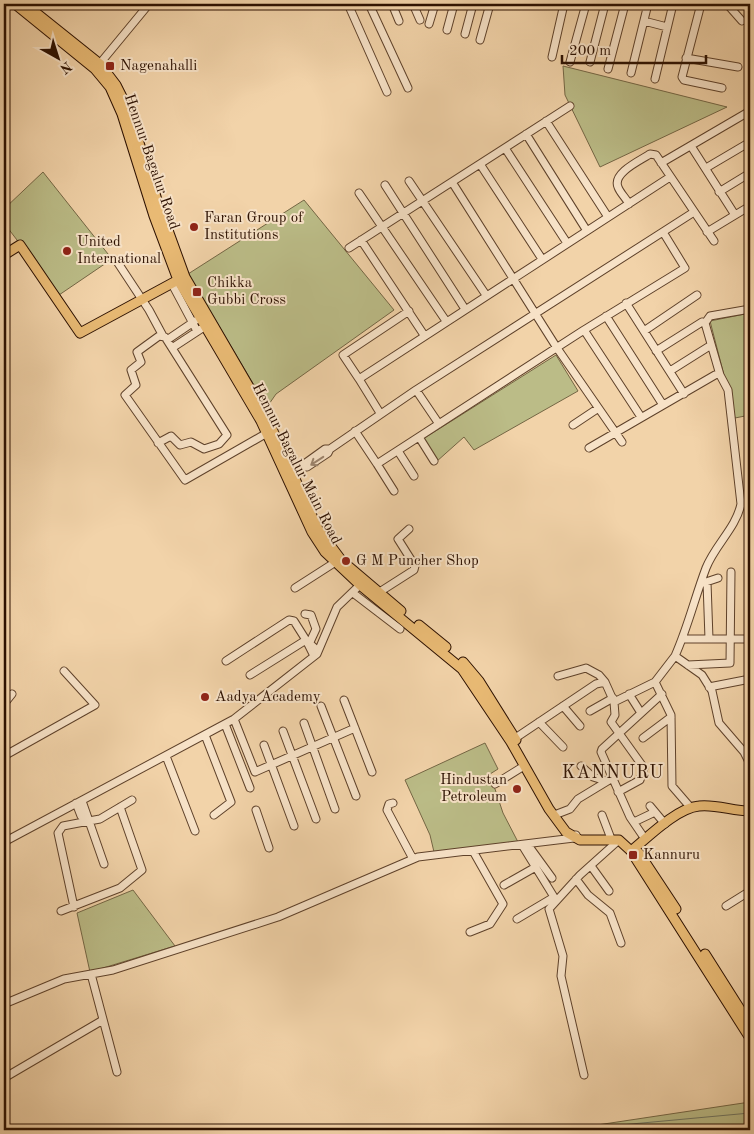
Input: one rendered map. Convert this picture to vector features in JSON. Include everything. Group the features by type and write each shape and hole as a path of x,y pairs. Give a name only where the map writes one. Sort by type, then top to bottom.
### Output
{"main road":[{"name":"Hennur Bagalur Road","path":"15,4 97,66"},
{"name":"Hennur Bagalur Road","path":"25,4 97,66 124,98 178,280"},
{"path":"4,255 20,245 80,332 178,280"},
{"name":"Hennur Bagalur Main Road","path":"178,280 199,324 267,434 293,471 312,532 334,563 362,583 462,669 513,740 524,766 563,825 575,836"},
{"name":"Hennur Bagalur Main Road","path":"178,280 266,416 293,471 318,529 331,549 362,583 378,592 468,667 513,740 560,826 575,836"},
{"path":"633,849 665,824 691,808 705,806 750,811"},
{"path":"575,836 622,837 633,849 749,1019"},
{"path":"575,836 619,840 633,849 750,1038"}],"street":[{"path":"97,66 149,4"},
{"path":"348,4 387,92"},
{"path":"369,4 408,88"},
{"path":"392,4 399,21"},
{"path":"413,4 420,20"},
{"path":"429,24 435,4"},
{"path":"448,30 454,4"},
{"path":"465,34 473,4"},
{"path":"480,40 490,4"},
{"path":"552,57 564,4"},
{"path":"570,62 586,4"},
{"path":"590,62 605,4"},
{"path":"608,69 624,4"},
{"path":"631,73 647,5 637,4"},
{"path":"655,78 673,4"},
{"path":"701,4 682,73 684,80 722,88"},
{"path":"727,4 742,21"},
{"path":"644,21 667,28"},
{"path":"686,58 738,67"},
{"path":"349,248 570,106"},
{"path":"661,163 750,111"},
{"path":"546,121 608,217"},
{"path":"526,134 587,230"},
{"path":"706,168 750,142"},
{"path":"691,146 735,215"},
{"path":"505,148 567,243"},
{"path":"629,204 617,186 621,174 650,154 656,155 714,241"},
{"path":"480,164 542,259"},
{"path":"719,192 750,173"},
{"path":"359,379 464,309 670,178"},
{"path":"410,181 486,295"},
{"path":"452,182 557,348 597,409 622,442"},
{"path":"385,185 464,309"},
{"path":"359,193 446,321"},
{"path":"707,232 750,206"},
{"path":"293,471 325,449 330,449 380,413 694,212"},
{"path":"377,464 626,303 685,268 686,265 663,232"},
{"path":"361,240 424,335"},
{"path":"116,260 228,435 219,444 204,449 191,442 182,446 171,436 158,444"},
{"path":"644,331 697,295"},
{"path":"626,303 684,394"},
{"path":"708,639 705,583 707,567 739,516 741,504 728,390 720,375 705,323 710,316 750,309"},
{"path":"380,413 344,355 409,312"},
{"path":"606,316 663,405"},
{"path":"656,351 702,322"},
{"path":"199,324 165,338 159,336 137,352 141,362 131,370 136,385 125,395 185,480 267,434"},
{"path":"172,348 199,324"},
{"path":"584,330 641,417"},
{"path":"670,371 708,347"},
{"path":"589,448 613,432 715,375"},
{"path":"416,390 440,424"},
{"path":"573,425 597,409"},
{"path":"355,431 394,491"},
{"path":"419,437 434,461"},
{"path":"398,451 414,476"},
{"path":"378,592 414,570 415,566 398,539 409,529"},
{"path":"296,588 334,563"},
{"path":"688,665 730,663 731,572"},
{"path":"590,712 655,682 675,656 683,639 689,616 705,583 718,578"},
{"path":"4,842 234,719 316,654 337,607 362,583"},
{"path":"352,593 400,629"},
{"path":"250,675 308,641 316,629 310,615 305,614"},
{"path":"226,661 289,620 296,623 316,654"},
{"path":"683,639 744,639"},
{"path":"675,656 702,675 709,687 719,723 750,761"},
{"path":"558,676 586,668 600,674 605,682 614,700 615,715 611,722 644,768 640,780 618,792"},
{"path":"4,756 95,704 64,671"},
{"path":"709,687 750,680"},
{"path":"513,740 596,684 605,682"},
{"path":"655,682 671,717 672,786 691,808"},
{"path":"4,704 12,694"},
{"path":"630,694 641,713"},
{"path":"645,839 609,780 601,752 619,732 662,694"},
{"path":"344,700 372,772"},
{"path":"321,706 356,796"},
{"path":"563,706 580,726"},
{"path":"643,738 671,717"},
{"path":"234,719 255,772 355,728"},
{"path":"539,722 563,747"},
{"path":"304,723 335,809"},
{"path":"225,724 250,788"},
{"path":"283,731 316,819"},
{"path":"205,735 231,802 214,815"},
{"path":"264,745 294,826"},
{"path":"166,756 195,831"},
{"path":"495,784 524,766"},
{"path":"581,766 593,776 609,780"},
{"path":"557,814 570,809 578,799 609,780"},
{"path":"74,906 58,832 63,826 100,819 132,800"},
{"path":"79,802 81,816 89,822 104,864"},
{"path":"393,803 389,804 388,810 413,859"},
{"path":"62,911 120,888 142,870 120,807"},
{"path":"634,822 653,809 665,824"},
{"path":"256,810 269,848"},
{"path":"602,816 610,836"},
{"path":"4,1004 64,979 113,970 278,918 413,859 525,845 575,836"},
{"path":"584,1075 562,976 563,956 549,909 576,879 619,840"},
{"path":"517,919 554,897 534,868 525,845"},
{"path":"525,845 552,878"},
{"path":"470,932 490,924 503,904 473,851"},
{"path":"590,866 609,891"},
{"path":"504,885 534,868"},
{"path":"576,879 588,894 610,913 620,943"},
{"path":"726,906 750,891"},
{"path":"91,974 117,1072"},
{"path":"4,1078 103,1020"}],"green space":[{"path":"563,66 727,107 600,167 565,95"},
{"name":"United International","path":"43,172 112,259 59,295 4,223 4,209"},
{"path":"304,200 394,310 276,394 267,407 188,274"},
{"path":"750,313 750,415 735,418 710,321"},
{"path":"556,355 578,391 474,450 464,437 436,462 423,439"},
{"path":"485,743 498,769 490,774 503,813 518,842 434,852 430,835 405,780"},
{"path":"133,890 175,946 90,972 77,913"},
{"path":"750,1102 750,1130 564,1130"}],"waterway":[{"path":"588,1130 599,1127 750,1113"}],"place":[{"name":"Nagenahalli","path":"110,66"},
{"name":"Faran Group of Institutions","path":"194,227"},
{"name":"United International","path":"67,251"},
{"name":"Chikka Gubbi Cross","path":"197,292"},
{"name":"G M Puncher Shop","path":"346,561"},
{"name":"Aadya Academy","path":"205,697"},
{"name":"Hindustan Petroleum","path":"517,789"},
{"name":"Kannuru","path":"633,855"}],"district":[{"name":"KANNURU","path":"613,773"}]}
